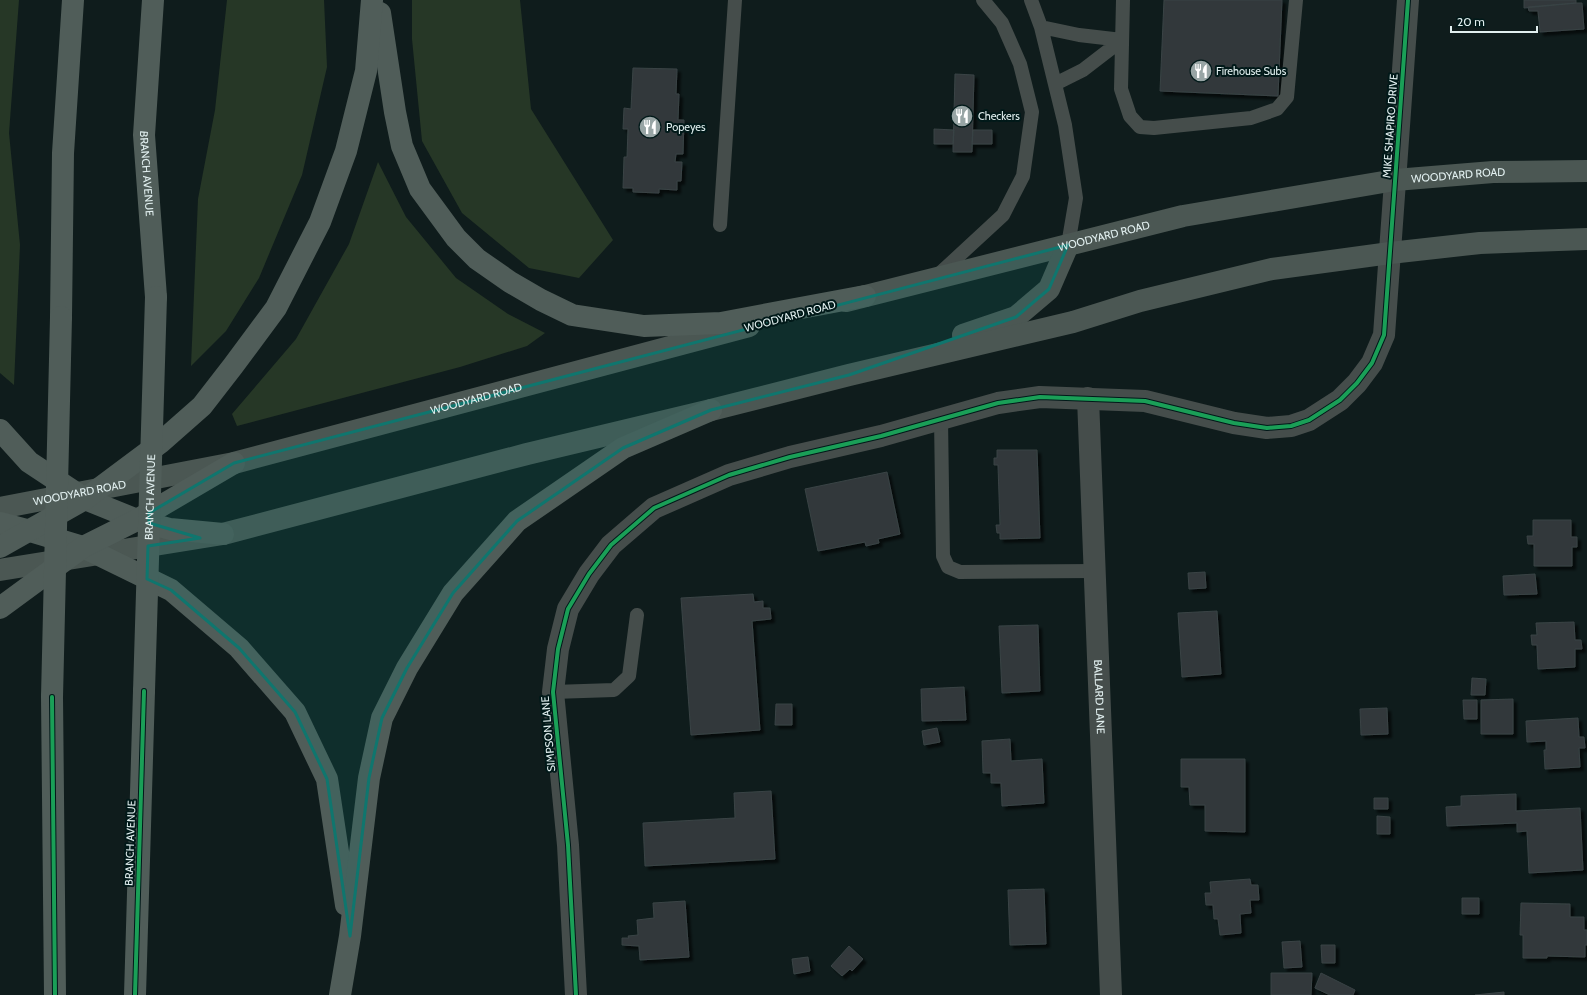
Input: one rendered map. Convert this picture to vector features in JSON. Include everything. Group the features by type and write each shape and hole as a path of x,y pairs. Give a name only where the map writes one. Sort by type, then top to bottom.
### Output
{"highway":[{"path":"55,995 52,697 61,317 63,153 73,0"},
{"name":"BRANCH AVENUE","path":"135,995 156,297 144,135 153,0"},
{"path":"0,547 30,530 86,494 160,443 202,406 276,308 320,222 346,151 366,71 372,0"},
{"path":"378,0 395,112 402,146 420,189 456,238 477,259 510,282 541,300 572,315 644,326 721,322 865,296"},
{"path":"340,995 350,936 368,778 382,718 407,668 453,593 517,521 623,448 711,410"},
{"path":"0,430 29,462 86,494 137,520 170,529 223,534"},
{"path":"0,608 82,554 234,463"},
{"path":"0,523 30,530 82,554 171,590 239,648 295,712 327,779 350,936"}],"main road":[{"name":"WOODYARD ROAD","path":"0,508 86,494 234,463 934,278 1183,216 1395,180 1492,172 1587,171"},
{"path":"0,570 82,554 223,534 527,454 1073,322 1140,301 1272,269 1390,252 1480,243 1587,239"},
{"path":"849,375 1016,317 1049,289 1068,245"}],"street":[{"name":"MIKE SHAPIRO DRIVE","path":"1088,398 1145,401 1234,423 1267,428 1291,426 1309,420 1340,400 1357,383 1372,363 1384,335 1408,0"},
{"name":"SIMPSON LANE","path":"576,995 568,846 553,692 558,649 568,610 589,574 611,545 654,508 729,475 790,457 881,436 998,403 1040,397 1088,398"},
{"name":"BALLARD LANE","path":"1088,398 1111,995"}],"lane":[{"path":"720,224 734,0"},
{"path":"934,278 1003,214 1023,176 1032,112 1020,64 1014,50 1002,24 984,0"},
{"path":"1031,0 1041,27 1065,125 1076,198 1068,245"},
{"path":"1123,0 1122,89 1130,116 1140,127 1154,128 1251,118 1277,109 1287,97 1296,0"},
{"path":"1041,27 1079,35 1122,40"},
{"path":"1055,84 1083,70 1122,40"},
{"path":"941,419 944,556 948,567 960,572 1094,571"},
{"path":"553,692 614,690 629,676 637,615"}],"highlighted area":[{"path":"1068,245 1049,289 1016,317 849,375 711,410 623,448 517,521 453,593 407,668 382,718 369,778 350,936 327,779 295,712 239,648 171,590 147,579 148,546 200,538 149,523 149,513 234,463"}],"green space":[{"path":"0,0 19,0 9,133 20,245 14,385 0,373"},
{"path":"227,0 324,0 327,67 302,175 259,278 226,331 191,366 198,199 215,110"},
{"path":"412,0 520,0 531,109 613,240 579,278 529,268 462,213 422,141 412,39"},
{"path":"378,162 406,217 456,278 508,314 545,333 527,346 460,367 237,426 232,414 296,339 349,244"}],"building":[{"path":"1164,0 1282,0 1278,96 1160,91"},
{"path":"1524,0 1576,0 1576,3 1524,8"},
{"path":"1582,3 1584,29 1540,32 1538,11 1529,11 1528,7"},
{"path":"633,68 677,69 676,94 679,94 678,120 684,120 683,154 676,154 675,162 682,162 681,181 677,181 677,190 659,189 659,193 633,192 633,188 623,188 624,157 627,157 628,129 623,129 624,108 631,109"},
{"path":"955,74 974,75 972,152 953,152"},
{"path":"934,129 954,130 953,144 934,144"},
{"path":"973,130 992,130 992,144 972,144"},
{"path":"997,450 1037,450 1040,538 1000,539 1000,533 997,533 996,525 1000,525 998,465 994,465 994,458 997,458"},
{"path":"887,472 900,534 878,539 879,543 866,546 865,542 818,551 805,489"},
{"path":"1533,520 1571,520 1571,537 1577,537 1577,547 1572,547 1572,566 1534,566 1534,544 1528,544 1527,536 1533,536"},
{"path":"1205,572 1206,588 1189,589 1188,573"},
{"path":"1535,574 1537,594 1504,595 1503,576"},
{"path":"753,594 754,602 763,601 763,608 770,608 771,619 752,621 760,730 691,735 681,598"},
{"path":"1217,611 1221,674 1182,677 1178,613"},
{"path":"1574,622 1575,640 1581,640 1582,649 1575,649 1575,667 1538,669 1537,645 1532,645 1531,635 1537,635 1536,623"},
{"path":"1038,625 1040,691 1002,693 999,626"},
{"path":"1472,678 1486,679 1485,695 1471,695"},
{"path":"964,687 966,720 922,721 921,689"},
{"path":"1513,699 1513,734 1481,734 1481,700"},
{"path":"1463,700 1477,700 1477,719 1464,719"},
{"path":"776,704 792,704 792,725 775,725"},
{"path":"1387,708 1388,734 1361,735 1360,709"},
{"path":"1578,718 1579,737 1584,737 1585,748 1579,748 1580,767 1545,769 1544,750 1546,750 1546,741 1527,742 1526,721"},
{"path":"937,728 940,742 924,745 922,731"},
{"path":"1010,739 1011,761 1042,759 1044,803 1002,806 1001,783 991,783 991,773 983,773 982,741"},
{"path":"1181,759 1245,759 1245,832 1205,831 1205,805 1190,805 1189,787 1181,787"},
{"path":"771,791 775,859 645,866 643,823 735,818 734,793"},
{"path":"1516,794 1516,811 1580,808 1583,870 1529,873 1527,831 1517,832 1517,823 1447,826 1446,807 1461,806 1461,796"},
{"path":"1374,798 1388,798 1388,809 1374,809"},
{"path":"1377,816 1390,817 1390,834 1377,834"},
{"path":"1250,879 1251,885 1258,885 1259,900 1250,900 1251,913 1240,914 1241,933 1220,935 1218,919 1214,919 1213,905 1206,905 1205,893 1211,893 1210,882"},
{"path":"1044,889 1046,944 1010,945 1008,890"},
{"path":"1462,898 1479,898 1479,914 1462,914"},
{"path":"685,901 689,957 640,960 639,946 622,945 622,938 629,938 628,936 638,935 637,920 654,918 653,903"},
{"path":"1521,903 1570,904 1570,917 1584,917 1584,930 1587,930 1585,957 1547,956 1547,958 1523,958 1523,935 1520,935"},
{"path":"1300,941 1302,967 1284,968 1282,942"},
{"path":"1321,945 1335,945 1335,963 1322,963"},
{"path":"849,946 863,959 852,971 850,969 842,976 831,966"},
{"path":"808,957 810,971 794,974 792,959"},
{"path":"1271,973 1312,973 1311,995 1271,995"},
{"path":"1321,973 1355,990 1353,995 1330,995 1315,988"},
{"path":"1504,992 1504,995 1475,995"}],"cycle path":[{"path":"576,995 568,845 553,692 558,649 568,609 589,574 611,545 654,508 729,475 790,457 881,436 998,403 1040,397 1145,401 1234,423 1267,428 1291,426 1309,420 1340,400 1357,383 1372,363 1384,335 1408,0"},
{"path":"135,995 144,691"},
{"path":"52,697 55,995"}],"place":[{"name":"Firehouse Subs","path":"1201,71"},
{"name":"Checkers","path":"962,116"},
{"name":"Popeyes","path":"650,127"}]}
